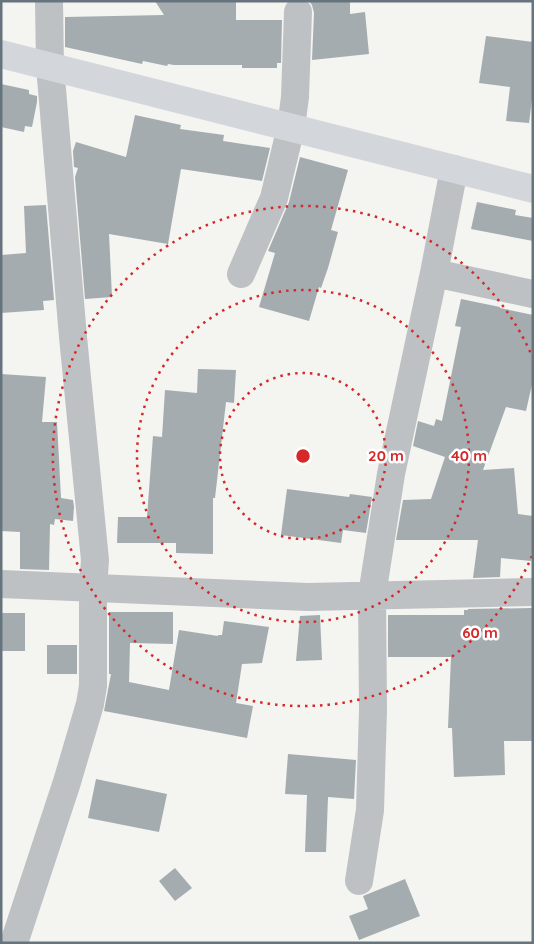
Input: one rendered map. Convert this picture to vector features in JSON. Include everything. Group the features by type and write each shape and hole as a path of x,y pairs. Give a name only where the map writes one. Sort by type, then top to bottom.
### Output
{"street":[{"path":"14,943 67,782 90,704 92,686 92,588 95,560 72,327 50,66 49,1"},
{"path":"241,274 274,198 291,128 295,98 298,12"},
{"path":"1,54 533,189"},
{"path":"360,881 370,810 373,710 372,595 391,474 434,274 454,169"},
{"path":"434,274 533,294"},
{"path":"1,584 308,597 533,592"}],"building":[{"path":"155,1 236,1 236,20 282,20 281,63 277,63 277,68 242,68 242,65 168,64 167,66 143,61 142,64 65,47 65,17 164,15"},
{"path":"309,1 350,1 350,14 365,12 369,54 312,60 314,13"},
{"path":"486,36 533,42 533,91 529,123 506,121 510,87 479,83"},
{"path":"1,84 29,90 29,94 37,96 32,127 25,126 24,132 1,127"},
{"path":"135,115 181,125 180,129 224,135 223,141 270,148 262,181 181,169 168,244 109,234 112,297 85,299 75,177 78,168 74,167 73,151 76,142 126,157"},
{"path":"300,157 348,170 331,230 338,232 328,268 321,288 319,287 309,321 259,307 275,253 268,251 289,202"},
{"path":"477,202 516,210 515,215 533,218 533,241 471,229"},
{"path":"46,205 54,300 43,301 44,310 1,313 1,255 26,253 24,206"},
{"path":"461,299 533,315 533,380 526,411 506,407 483,470 514,468 518,514 533,516 531,561 501,558 500,577 473,578 478,540 396,540 403,500 431,499 445,457 413,446 418,421 434,426 436,419 442,421 461,327 455,326"},
{"path":"198,369 236,370 234,403 226,402 215,498 213,498 213,554 176,553 176,543 117,543 118,517 147,517 153,436 162,437 165,390 197,393"},
{"path":"1,374 46,377 42,422 57,422 61,498 73,500 74,507 73,521 55,519 54,525 50,524 49,570 20,569 20,532 1,531"},
{"path":"287,489 349,497 350,494 372,497 366,533 343,530 341,543 281,535"},
{"path":"532,608 533,741 504,741 505,775 454,777 452,728 448,728 451,657 388,657 388,615 464,615 464,610 468,609"},
{"path":"109,612 173,612 173,644 130,643 129,682 169,690 179,630 218,636 222,635 224,621 269,627 262,663 242,664 236,703 253,706 247,738 104,711 111,674 109,674"},
{"path":"1,613 25,613 25,651 1,651"},
{"path":"320,615 322,660 296,661 300,616"},
{"path":"47,645 77,645 77,674 47,674"},
{"path":"288,754 356,760 354,799 328,797 326,852 305,852 307,795 285,794"},
{"path":"96,779 167,794 159,832 88,818"},
{"path":"175,868 192,888 175,901 159,881"},
{"path":"405,879 420,916 359,940 349,916 368,909 363,896"}]}
